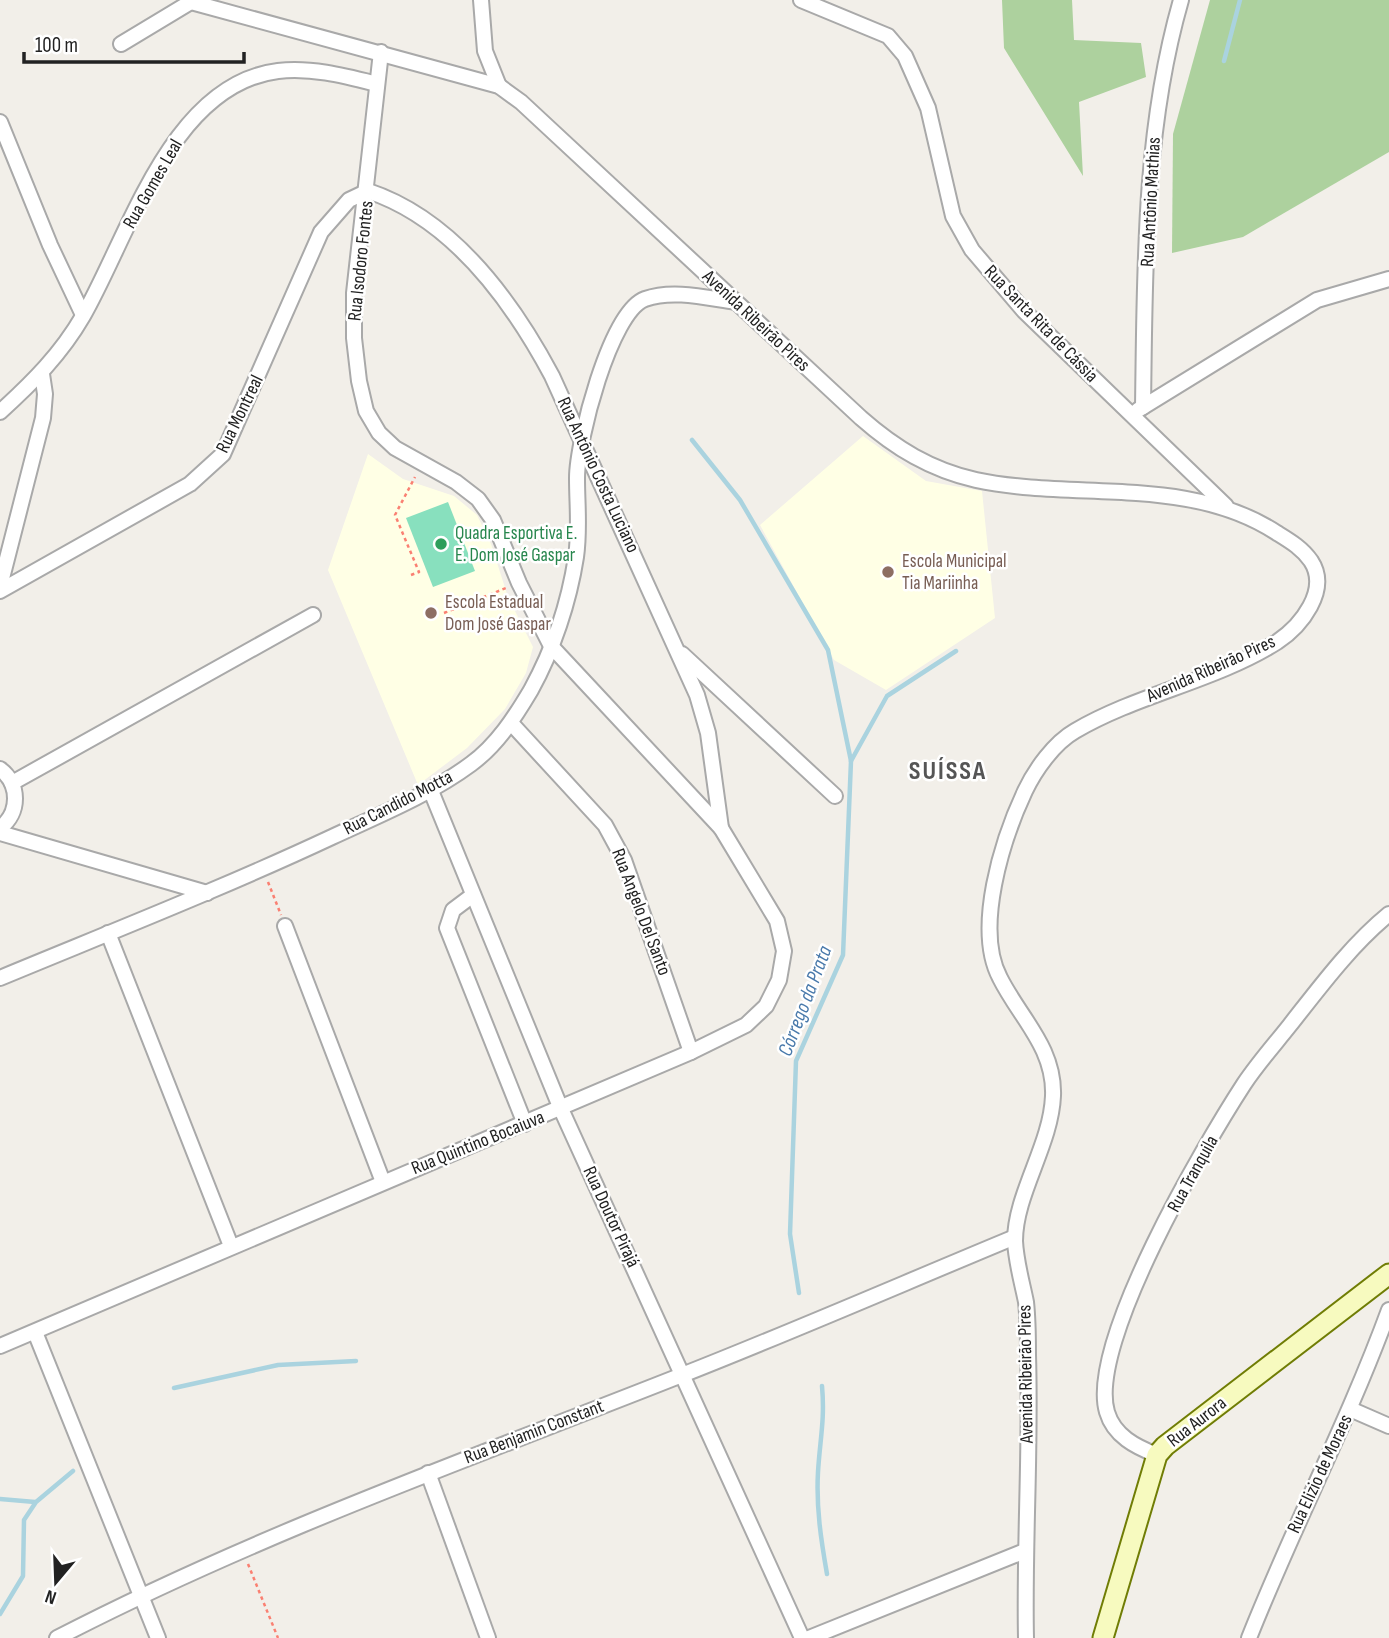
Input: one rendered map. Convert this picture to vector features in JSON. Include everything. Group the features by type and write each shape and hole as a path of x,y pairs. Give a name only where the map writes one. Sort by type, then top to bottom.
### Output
{"street":[{"path":"481,0 485,51 499,86"},
{"name":"Rua Santa Rita de Cássia","path":"802,0 879,32 905,56 928,108 953,216 972,250 1024,311 1227,507"},
{"name":"Rua Antônio Mathias","path":"1143,407 1152,154 1160,89 1181,0"},
{"path":"121,44 192,1 499,86"},
{"name":"Rua Isodoro Fontes","path":"381,52 368,191 354,293 354,338 366,411 379,433 422,465 456,482 478,499 493,520 519,583 551,646 721,828"},
{"name":"Rua Gomes Leal","path":"0,412 42,374 83,315 162,163 186,128 213,99 243,82 276,71 306,70 377,84"},
{"name":"Avenida Ribeirão Pires","path":"499,86 521,102 886,440 943,471 979,480 1189,499 1227,507 1299,547 1314,565 1318,583 1303,619 1278,641 1241,660 1107,714 1069,734 1045,759 1027,786 1014,817 991,902 987,930 989,952 999,978 1046,1051 1053,1097 1049,1122 1015,1237 1027,1308 1029,1392 1026,1638"},
{"path":"0,122 50,245 83,315"},
{"name":"Rua Antônio Costa Luciano","path":"368,191 388,198 429,222 498,290 528,331 679,651 708,733 721,828"},
{"name":"Rua Montreal","path":"0,589 190,484 223,454 321,232 349,200 368,191"},
{"path":"1130,415 1317,300 1389,279"},
{"name":"Rua Candido Motta","path":"0,978 263,869 431,791 473,763 511,723 551,646 567,600 576,558 580,518 577,477 583,445 610,344 623,317 644,299 660,296 693,296 735,302"},
{"path":"0,589 43,418 45,394 42,374"},
{"path":"12,783 313,615"},
{"path":"679,651 835,796"},
{"name":"Rua Angelo Del Santo","path":"511,723 605,825 640,900 691,1052"},
{"path":"0,769 12,783 15,805 11,816 0,830 206,893"},
{"name":"Rua Doutor Pirajá","path":"431,791 561,1109 802,1638"},
{"name":"Rua Quintino Bocaiuva","path":"0,1346 383,1182 525,1125 746,1025 766,1006 779,980 784,951 777,921 721,828"},
{"path":"473,895 453,910 447,928 525,1125"},
{"name":"Rua Tranquila","path":"1157,1455 1138,1447 1120,1434 1107,1413 1104,1388 1126,1302 1143,1264 1245,1082 1355,946 1389,914"},
{"path":"285,926 383,1182"},
{"path":"108,933 231,1246"},
{"name":"Rua Benjamin Constant","path":"57,1638 139,1596 428,1473 684,1374 1015,1237"},
{"name":"Rua Aurora","path":"1103,1638 1157,1455 1165,1446 1389,1275"},
{"name":"Rua Elizio de Moraes","path":"1249,1638 1272,1579 1350,1409 1389,1310"},
{"path":"35,1332 158,1638"},
{"path":"1350,1409 1389,1426"},
{"path":"428,1473 488,1638"},
{"path":"809,1638 1025,1551"}],"path":[{"path":"411,575 419,572 395,515 422,465"},
{"path":"444,613 519,583"},
{"path":"263,869 285,926"},
{"path":"243,1552 278,1638"}],"shaded area":[{"name":"Escola Municipal Tia Mariinha","path":"863,436 926,481 982,491 995,618 886,690 834,660 760,525"},
{"name":"Escola Estadual Dom José Gaspar","path":"368,454 403,479 454,496 477,515 491,544 508,597 533,647 526,673 505,709 467,748 418,785 328,570"}],"green space":[{"path":"1002,0 1072,0 1074,40 1141,43 1146,77 1079,102 1083,176 1004,48"},
{"path":"1210,0 1389,0 1389,152 1243,237 1172,253 1173,134"},
{"name":"Quadra Esportiva E. E. Dom José Gaspar","path":"448,502 475,571 433,587 406,518"}],"waterway":[{"path":"1224,61 1240,0"},
{"name":"Córrego da Prata","path":"692,440 740,500 828,650 851,761 843,955 796,1061 790,1234 799,1293"},
{"name":"Córrego da Prata","path":"851,761 887,696 956,651"},
{"path":"174,1388 278,1365 356,1361"},
{"name":"Córrego da Prata","path":"822,1386 823,1419 818,1498 827,1574"},
{"path":"0,1614 23,1576 24,1520 36,1502 73,1471"},
{"path":"0,1499 35,1502"}],"place":[{"name":"Quadra Esportiva E. E. Dom José Gaspar","path":"441,544"},
{"name":"Escola Municipal Tia Mariinha","path":"888,572"},
{"name":"Escola Estadual Dom José Gaspar","path":"431,613"}],"district":[{"name":"SUÍSSA","path":"948,771"}]}
